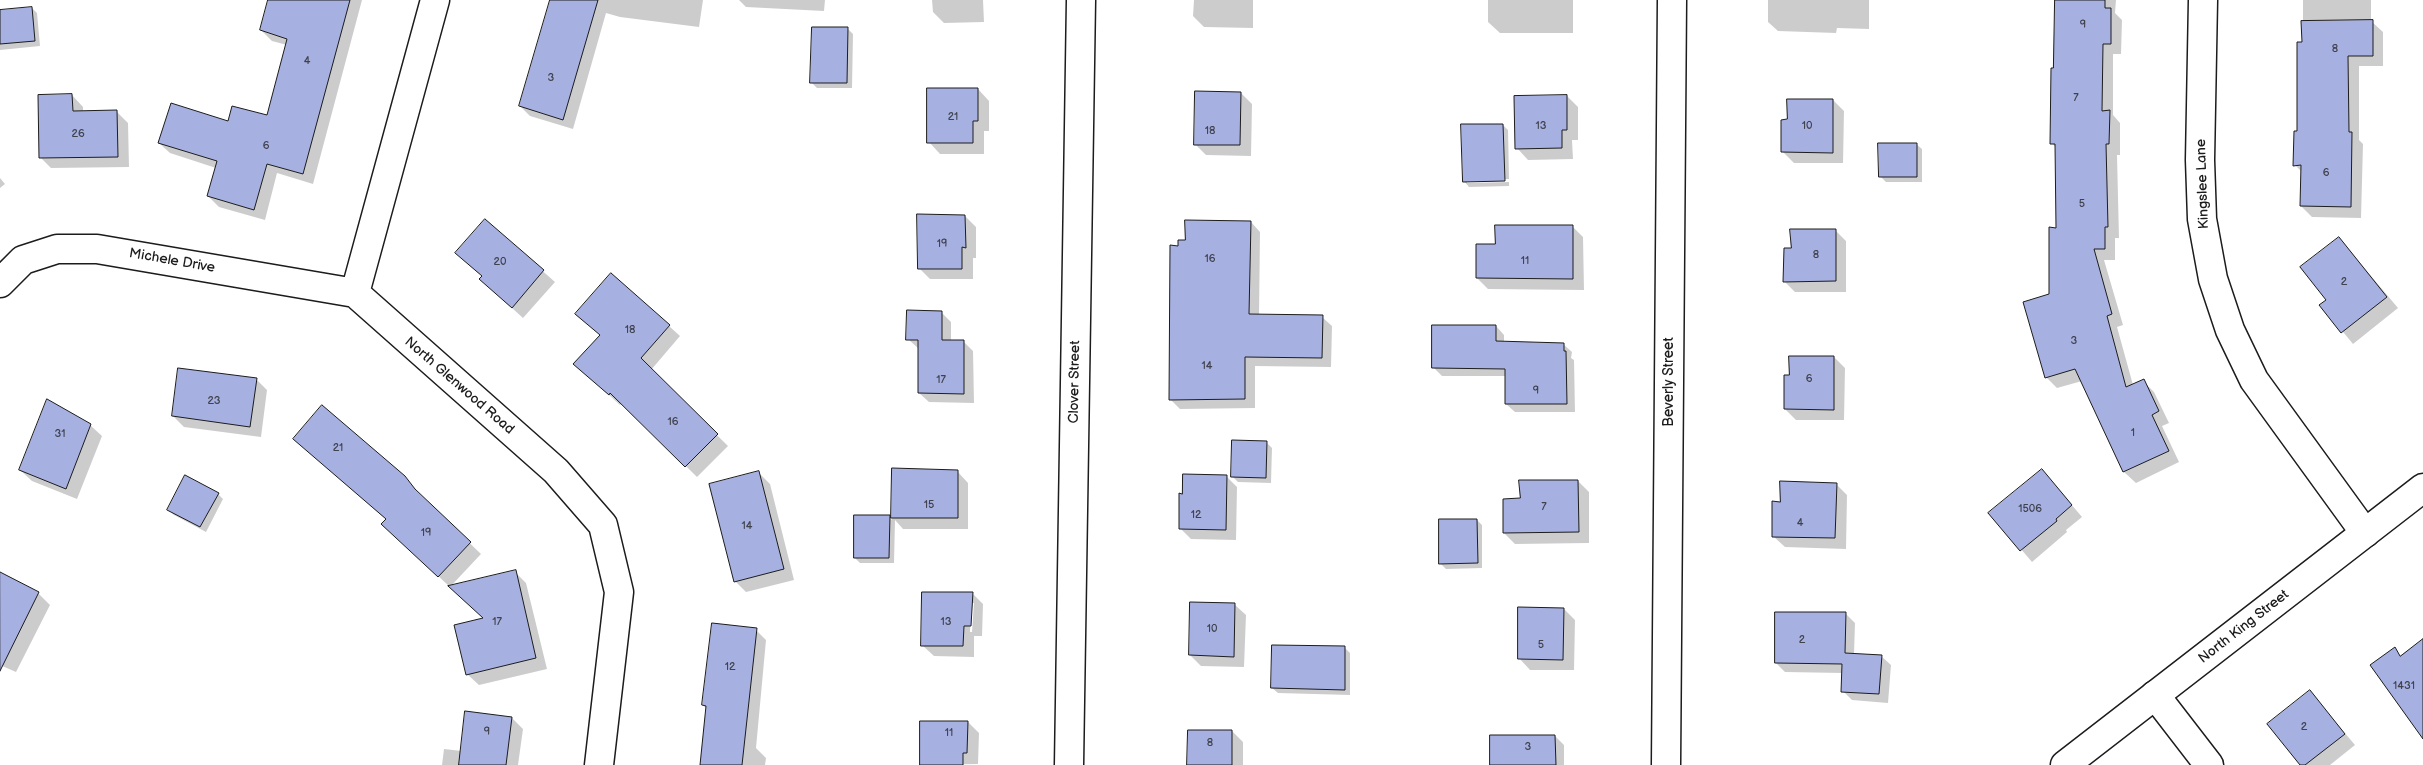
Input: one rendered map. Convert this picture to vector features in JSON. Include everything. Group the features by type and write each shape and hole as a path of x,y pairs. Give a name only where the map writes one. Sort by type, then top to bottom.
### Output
{"street":[{"path":"355,293 435,0"},
{"name":"Clover Street","path":"1069,765 1081,0"},
{"name":"Beverly Street","path":"1666,765 1672,0"},
{"name":"Kingslee Lane","path":"2203,0 2200,160 2202,220 2213,279 2230,330 2254,380 2365,533"},
{"name":"Michele Drive","path":"0,283 23,260 57,249 97,248 355,293"},
{"name":"North Glenwood Road","path":"355,293 556,470 603,525 619,592 599,765"},
{"name":"North King Street","path":"2065,765 2423,488"},
{"path":"2155,695 2209,765"}],"building":[{"path":"268,0 350,0 303,174 267,164 254,210 207,196 217,161 158,143 171,103 228,121 232,106 267,115 287,39 260,30"},
{"path":"550,0 598,0 563,120 519,106"},
{"path":"2055,0 2105,0 2105,8 2111,8 2111,44 2103,44 2102,111 2110,110 2109,144 2106,144 2108,227 2105,227 2105,249 2094,249 2112,314 2107,316 2126,387 2144,379 2159,411 2152,415 2169,451 2123,472 2075,369 2045,378 2023,302 2049,294 2049,227 2056,228 2055,144 2050,144 2051,68 2053,68"},
{"path":"32,7 35,41 0,44 0,10"},
{"path":"2373,20 2373,56 2348,56 2349,132 2352,132 2351,207 2300,206 2301,165 2293,166 2294,131 2297,131 2297,42 2302,42 2301,21"},
{"path":"812,27 848,27 847,83 810,83"},
{"path":"927,88 978,88 978,121 973,121 973,143 927,143"},
{"path":"1195,91 1241,92 1240,145 1194,145"},
{"path":"72,94 73,111 117,110 118,157 39,158 38,95"},
{"path":"1567,95 1567,130 1562,130 1562,148 1515,149 1514,96"},
{"path":"1787,99 1833,99 1833,153 1781,152 1781,120 1787,119"},
{"path":"1461,124 1503,124 1505,181 1463,182"},
{"path":"1878,143 1917,143 1917,177 1879,177"},
{"path":"917,214 965,215 966,248 962,247 962,269 918,269"},
{"path":"485,219 544,270 512,308 479,279 482,276 455,253"},
{"path":"1185,220 1251,221 1249,314 1323,315 1322,358 1245,357 1245,399 1169,400 1170,245 1178,246 1178,240 1185,240"},
{"path":"1495,225 1573,225 1573,279 1476,278 1476,244 1495,244"},
{"path":"1790,229 1836,229 1836,281 1783,282 1784,248 1791,248"},
{"path":"2339,237 2387,297 2341,333 2319,305 2326,300 2300,267"},
{"path":"611,273 670,325 641,358 718,434 685,467 610,393 609,395 573,364 600,335 575,314"},
{"path":"907,310 942,311 942,340 964,340 964,394 918,393 918,340 906,340"},
{"path":"1432,325 1496,325 1496,341 1564,343 1564,351 1566,351 1567,404 1505,404 1505,369 1432,368"},
{"path":"1789,356 1834,356 1834,410 1784,409 1784,375 1789,375"},
{"path":"178,368 257,378 250,427 172,416"},
{"path":"47,399 91,424 66,489 19,470"},
{"path":"322,405 405,476 415,489 471,542 438,577 381,524 386,519 293,439"},
{"path":"1232,440 1267,441 1266,478 1231,477"},
{"path":"892,468 958,470 958,518 891,518"},
{"path":"2042,469 2072,505 2056,519 2057,521 2020,551 1988,513"},
{"path":"759,471 784,569 734,582 709,484"},
{"path":"1183,474 1227,475 1226,530 1179,529 1179,493 1182,494"},
{"path":"185,475 219,493 200,527 167,510"},
{"path":"1519,480 1578,480 1579,532 1503,533 1503,499 1520,498"},
{"path":"1780,481 1837,483 1835,538 1772,537 1772,501 1780,502"},
{"path":"854,515 890,515 889,558 854,558"},
{"path":"1439,519 1477,519 1478,563 1439,564"},
{"path":"516,570 536,658 466,675 454,625 483,618 448,586"},
{"path":"0,572 39,592 0,671"},
{"path":"922,592 973,592 971,626 964,626 963,646 921,646"},
{"path":"1190,602 1235,603 1234,657 1189,655"},
{"path":"1518,607 1564,608 1563,660 1518,659"},
{"path":"1775,612 1846,612 1845,653 1882,655 1879,694 1841,692 1842,664 1775,663"},
{"path":"712,623 757,628 742,765 700,765 706,706 702,705"},
{"path":"2423,639 2423,739 2370,665 2395,647 2400,656"},
{"path":"1272,645 1345,646 1345,690 1271,688"},
{"path":"2310,690 2345,734 2305,765 2300,765 2267,724"},
{"path":"465,711 512,717 506,765 459,765"},
{"path":"920,721 968,721 967,753 963,753 963,765 920,765"},
{"path":"1188,730 1232,730 1232,765 1187,765"},
{"path":"1490,735 1555,735 1556,765 1490,765"}]}
